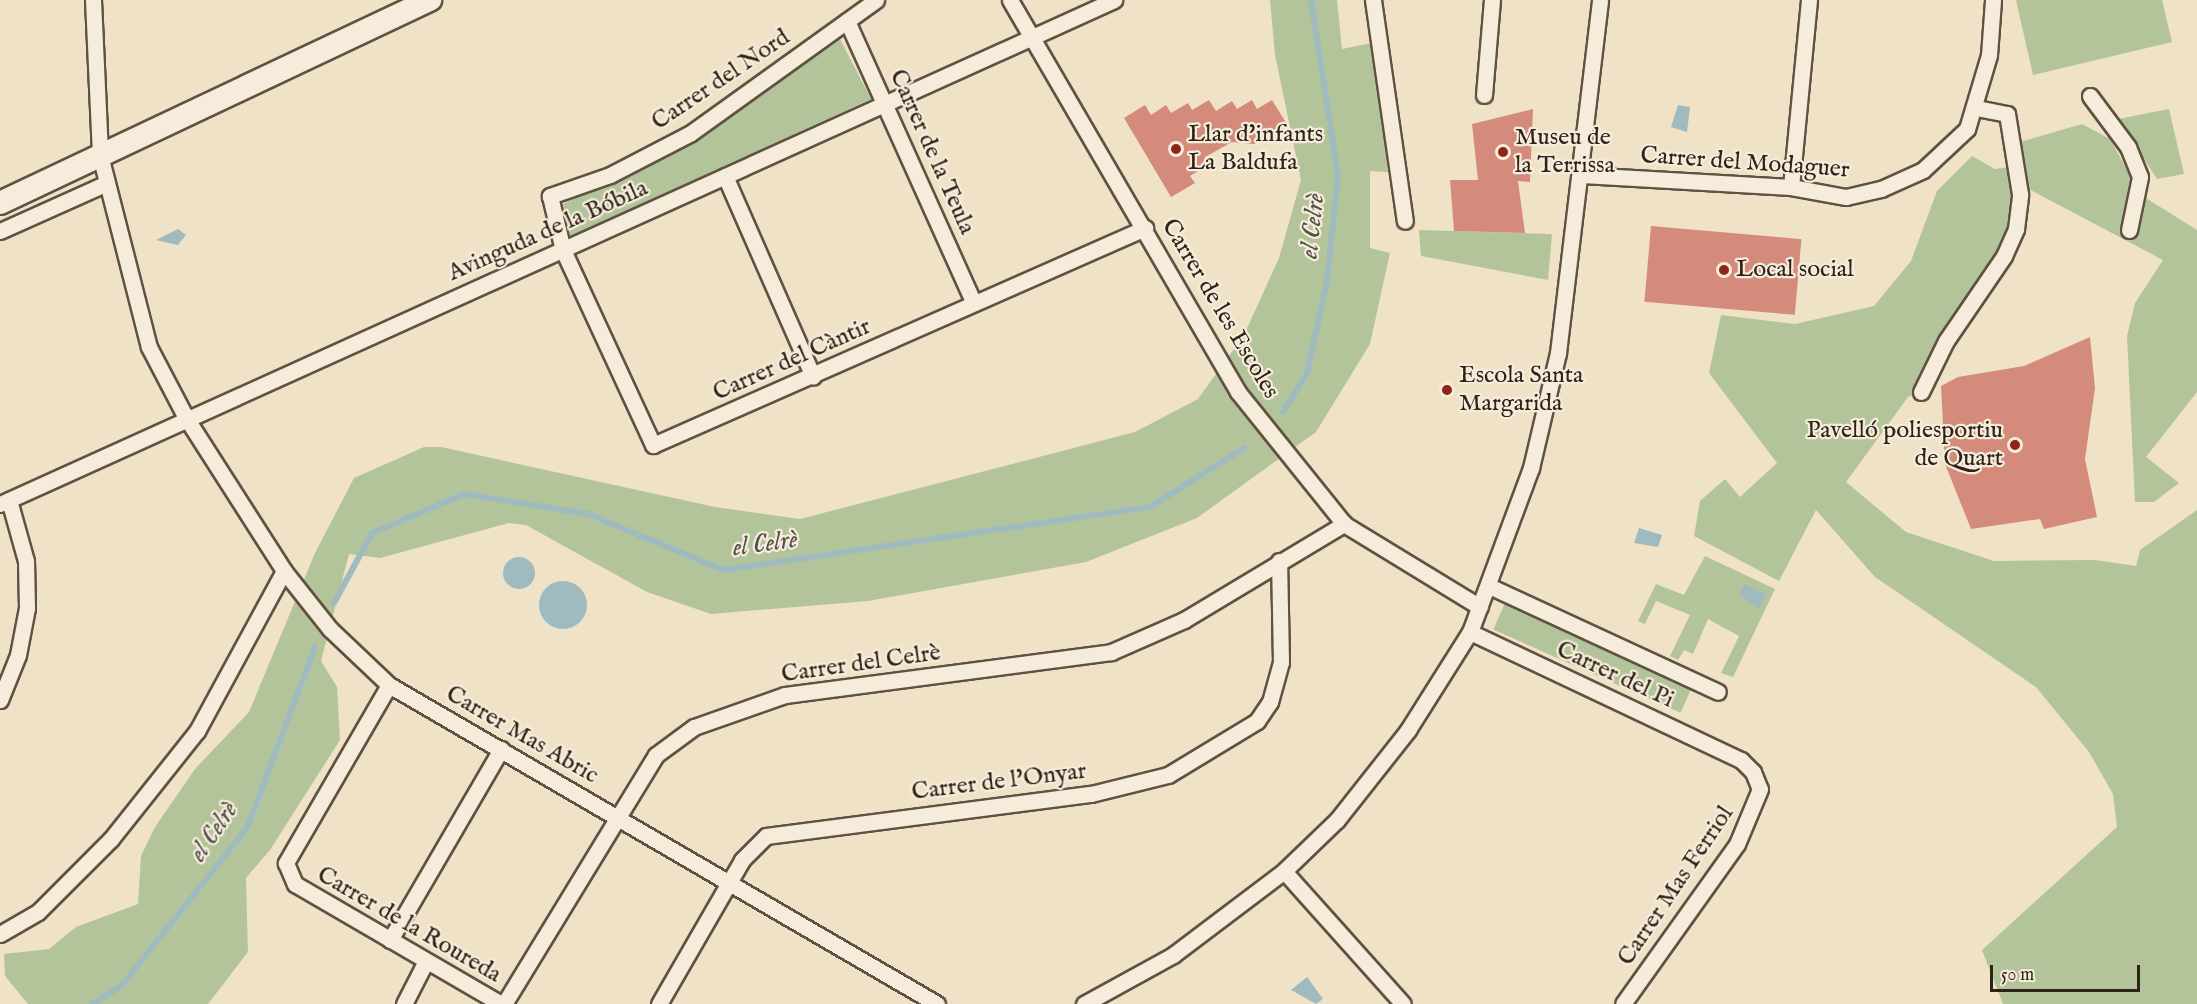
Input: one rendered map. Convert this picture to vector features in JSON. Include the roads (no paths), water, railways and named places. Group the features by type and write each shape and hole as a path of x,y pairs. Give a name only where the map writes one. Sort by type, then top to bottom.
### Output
{"main road":[{"path":"0,204 430,0"}],"street":[{"name":"Carrer Mas Abric","path":"93,0 100,155 149,347 185,416 284,571 356,659 389,685 730,880 930,1002"},
{"name":"Carrer del Nord","path":"563,250 550,196 610,175 691,133 876,0"},
{"name":"Carrer de les Escoles","path":"1010,0 1034,37 1238,392 1344,524 1480,607"},
{"name":"Avinguda de la Bóbila","path":"5,502 185,416 563,250 1114,0"},
{"path":"1372,0 1405,221"},
{"path":"1484,95 1492,0"},
{"path":"1084,1004 1173,955 1284,871 1337,820 1408,730 1470,632 1531,468 1556,364 1582,174 1600,0"},
{"path":"1791,188 1809,0"},
{"name":"Carrer del Modaguer","path":"1582,174 1791,188 1846,197 1881,189 1923,170 1952,147 1976,108 1989,55 1993,0"},
{"name":"Carrer de la Teula","path":"847,21 974,303"},
{"path":"2090,96 2128,147 2140,177 2129,230"},
{"path":"1921,392 1946,341 2004,256 2016,229 2020,194 2007,114 1976,108"},
{"path":"725,176 813,376"},
{"path":"0,231 107,183"},
{"name":"Carrer del Càntir","path":"563,250 653,445 1145,228"},
{"path":"0,700 18,655 27,608 26,561 5,502"},
{"name":"Carrer del Celrè","path":"502,1004 656,755 694,727 785,696 1111,652 1184,620 1344,524"},
{"name":"Carrer de l'Onyar","path":"659,1004 730,880 766,836 1091,794 1168,775 1219,747 1257,721 1270,702 1281,662 1279,561"},
{"path":"0,934 38,912 111,839 190,740 284,571"},
{"name":"Carrer del Pi","path":"1489,586 1718,692"},
{"name":"Carrer del Pi","path":"1470,632 1741,760"},
{"name":"Carrer de la Roureda","path":"389,685 286,863 295,884 502,1004"},
{"path":"390,940 501,749"},
{"name":"Carrer Mas Ferriol","path":"1623,1004 1693,910 1753,812 1760,789 1741,760"},
{"path":"1284,871 1403,1004"},
{"path":"404,1004 426,961"}],"water":[{"path":"1678,105 1690,107 1687,132 1671,127"},
{"path":"178,229 186,235 178,245 156,240"},
{"path":"1639,528 1662,535 1658,547 1634,543"},
{"path":"519,557 531,561 535,573 531,585 519,589 507,585 503,573 507,561"},
{"path":"558,581 568,581 580,588 587,600 587,610 580,622 568,629 558,629 543,618 539,610 539,600 550,585"},
{"path":"1744,584 1766,594 1759,609 1739,595"},
{"path":"1307,977 1323,999 1316,1004 1291,990"}],"waterway":[{"name":"el Celrè","path":"1283,412 1307,373 1327,281 1338,175 1311,0"},
{"name":"el Celrè","path":"334,603 372,533 465,494 588,514 723,570 1150,507 1244,448"},
{"name":"el Celrè","path":"92,1004 122,985 247,828 315,647"}],"place":[{"name":"Llar d'infants La Baldufa","path":"1176,149"},
{"name":"Museu de la Terrissa","path":"1503,152"},
{"name":"Local social","path":"1724,270"},
{"name":"Escola Santa Margarida","path":"1447,390"},
{"name":"Pavelló poliesportiu de Quart","path":"2015,445"}]}
